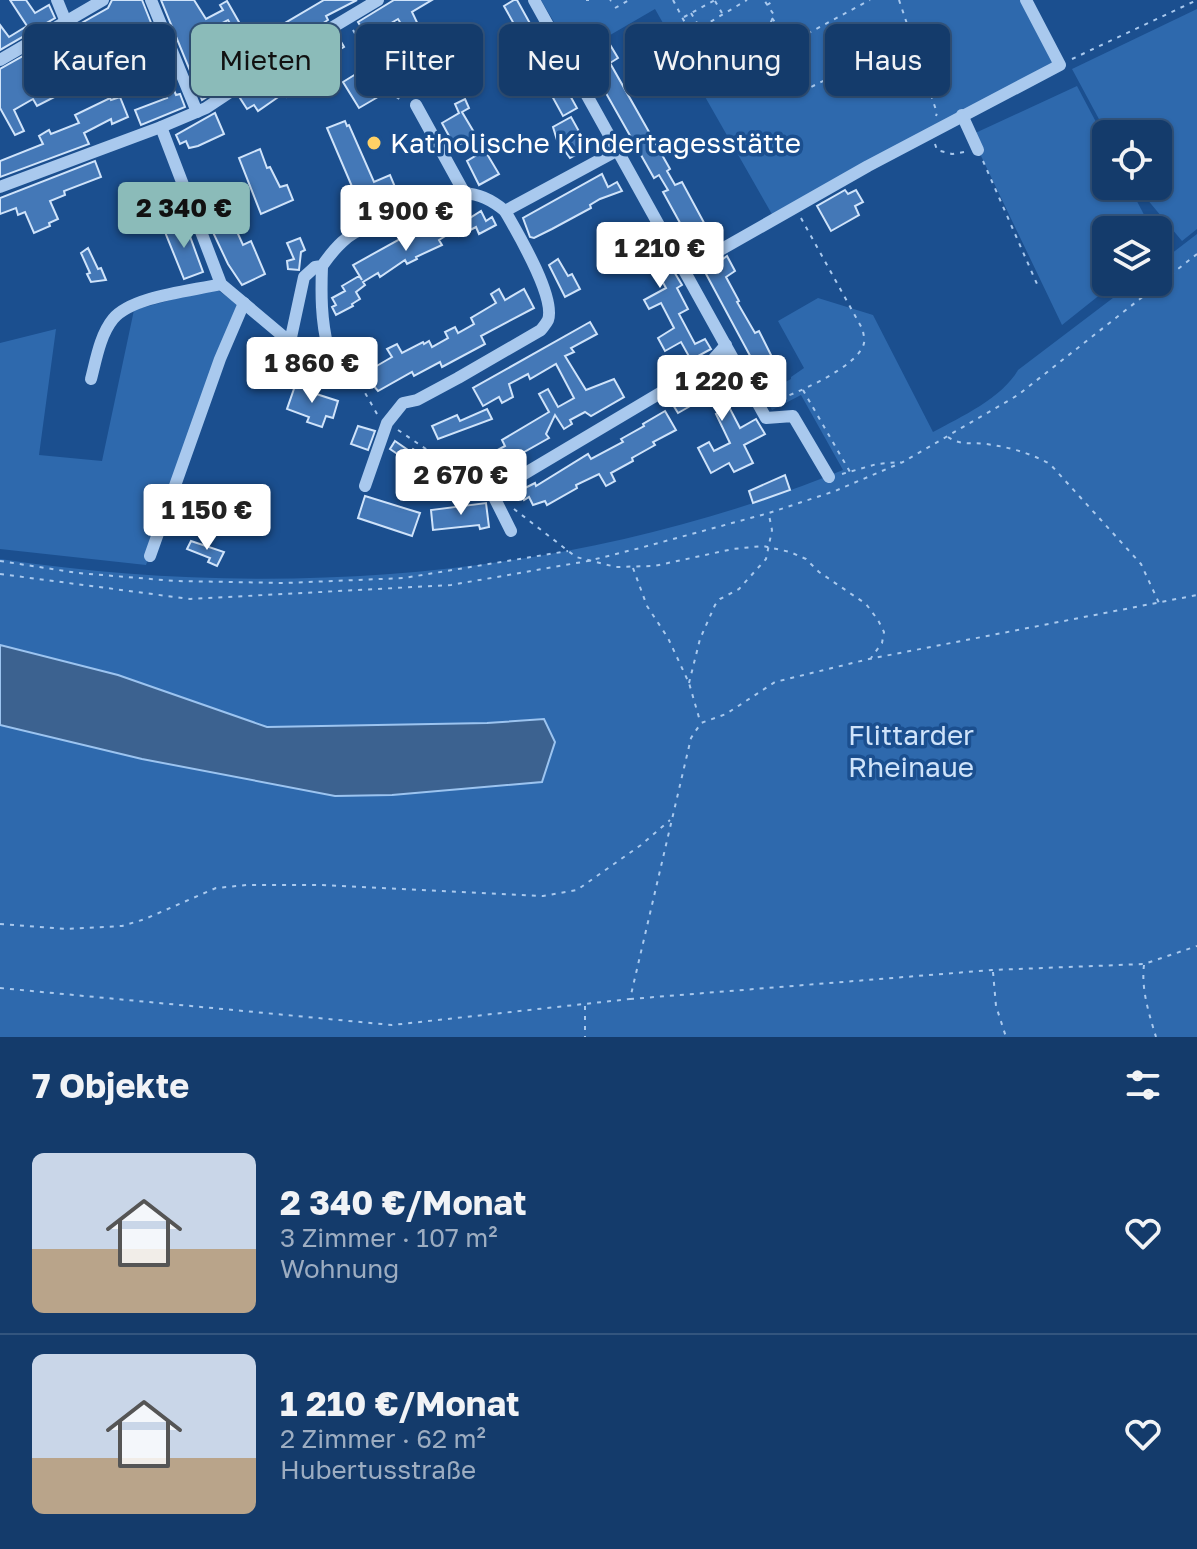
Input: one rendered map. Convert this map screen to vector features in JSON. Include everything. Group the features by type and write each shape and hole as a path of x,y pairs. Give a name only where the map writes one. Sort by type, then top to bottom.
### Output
{"street":[{"path":"57,0 66,22"},
{"path":"0,60 103,0"},
{"path":"151,0 197,112"},
{"path":"0,187 197,112 377,0"},
{"path":"534,0 766,418 793,416 829,477"},
{"path":"685,270 929,133 1060,65 1026,0"},
{"path":"416,105 465,194"},
{"path":"962,115 978,150"},
{"path":"161,127 221,284 290,342 304,277 315,267 322,266"},
{"path":"505,211 618,150"},
{"path":"328,348 320,304 322,266 338,245 368,227 385,227 436,199 451,195 465,194 490,199 505,211 537,268 548,302 548,319 541,330 417,400 403,403 387,423 365,486"},
{"path":"91,379 110,322 117,315 141,302 221,284"},
{"path":"150,556 220,359 244,303"},
{"path":"511,531 492,493 709,364 726,345"}],"path":[{"path":"615,8 629,0"},
{"path":"673,0 706,57 713,56 771,22 774,15 764,0"},
{"path":"683,17 715,0 723,14"},
{"path":"691,13 700,28 747,0"},
{"path":"767,5 775,0"},
{"path":"809,33 870,0"},
{"path":"899,0 908,24"},
{"path":"1060,65 1197,0"},
{"path":"772,18 776,24"},
{"path":"346,19 389,92 404,102 416,105"},
{"path":"809,83 811,87 825,80"},
{"path":"931,96 937,113 929,133 937,150 952,154 978,150 1037,284"},
{"path":"758,402 770,402 803,390 842,367 859,353 864,344 863,330 796,207"},
{"path":"0,574 190,599 451,585 588,561 769,513 835,491 903,462 1018,395 1197,254"},
{"path":"290,342 305,353 328,348 346,359 377,414 492,493"},
{"path":"803,390 850,472"},
{"path":"947,436 963,444 983,443 1031,454 1050,464 1141,564 1159,603"},
{"path":"829,477 877,464 903,462"},
{"path":"514,510 576,557 588,561 633,568 733,549 770,546 806,559 819,572 866,604 883,626 882,643 869,659"},
{"path":"689,683 700,639 715,605 749,579 766,559 773,524 769,513"},
{"path":"0,561 78,573 175,581 285,583 404,578 569,551"},
{"path":"633,568 647,606 668,638 689,683 701,723"},
{"path":"630,999 691,738 701,723 726,714 775,682 869,659 1197,595"},
{"path":"0,924 66,929 122,926 216,888 247,885 322,885 543,896 577,890 671,819"},
{"path":"0,988 392,1025 630,999 992,970 1144,964 1197,946"},
{"path":"1144,964 1147,1003 1156,1037"},
{"path":"992,970 996,1006 1006,1037"},
{"path":"585,1005 585,1037"}],"green space":[{"path":"541,0 1021,0 1054,63 773,216 705,96 809,96 809,24 664,24 655,9 609,36 609,24 555,24"},
{"path":"1197,9 1197,229 1182,241 1172,229 1172,216 1161,216 1148,200 1172,200 1172,120 1099,120 1072,69"},
{"path":"1077,86 1095,120 1092,120 1092,200 1136,200 1145,216 1092,216 1092,296 1098,296 1062,325 971,135"},
{"name":"Flittarder Rheinaue","path":"1197,234 1197,1037 0,1037 0,559 106,572 213,578 320,578 428,571 534,557 639,535 742,507 843,470 801,395 772,410 763,394 804,368 778,321 818,298 873,315 933,432 991,398 1018,370 1116,296 1172,296 1172,253"},
{"path":"215,288 241,307 146,565 0,549 0,343 56,329 39,455 102,461 134,310"}],"shaded area":[{"path":"0,645 118,675 267,727 544,719 555,742 542,782 392,795 335,796 142,759 0,725"}],"building":[{"path":"10,0 26,0 35,13 49,5 55,18 45,24 26,24"},
{"path":"112,0 142,0 152,24 80,24 108,8"},
{"path":"161,0 194,0 206,19 223,10 220,5 227,1 240,24 230,24 228,20 220,24 191,24 191,73 175,34 175,24 171,24"},
{"path":"324,0 357,0 326,16 328,20 322,24 283,24"},
{"path":"394,0 432,0 412,12 418,24 401,24 398,19 390,24 358,22"},
{"path":"517,0 530,24 514,24 504,6"},
{"path":"0,25 9,37 24,28 24,36 0,50"},
{"path":"609,43 618,58 610,63 625,90 625,96 629,96 670,169 667,171 675,185 682,182 715,243 696,252 663,192 668,190 659,175 654,178 608,96"},
{"path":"24,55 24,96 56,96 37,106 33,99 14,110 24,131 15,135 0,108 0,69"},
{"path":"356,74 356,96 380,96 359,108 343,82"},
{"path":"175,93 180,94 185,107 141,125 135,110 175,96"},
{"path":"280,96 258,111 254,105 247,109 240,98"},
{"path":"552,96 570,96 577,108 563,116"},
{"path":"120,97 128,117 112,124 111,119 84,133 89,144 0,177 0,161 43,144 39,136 49,130 51,134 79,123 75,115 110,98"},
{"path":"465,99 469,108 462,112 499,174 479,185 467,161 482,152 462,143 455,147 442,123 459,113 455,104"},
{"path":"215,113 224,134 198,146 189,148 186,141 180,144 176,135"},
{"path":"571,117 586,144 570,158 557,140 553,127"},
{"path":"345,121 374,182 390,175 395,187 359,203 327,128"},
{"path":"260,149 267,168 270,167 280,187 287,185 293,200 261,214 239,158"},
{"path":"95,161 101,177 64,191 65,195 50,201 58,219 49,223 50,226 34,233 25,212 18,215 16,208 0,214 0,198"},
{"path":"602,174 608,187 617,182 622,191 600,199 590,205 591,208 534,238 530,237 523,218"},
{"path":"845,190 848,194 856,190 863,202 855,206 859,215 831,231 817,206"},
{"path":"216,191 230,227 234,225 243,245 251,241 265,274 242,285 228,264 201,207 205,205 202,196"},
{"path":"444,211 454,228 481,211 486,221 492,217 496,225 479,234 476,227 459,236 455,230 439,240 442,245 417,259 407,264 405,260 380,277 378,273 363,282 365,285 356,292 360,299 353,306 336,315 332,298 345,291 342,286 359,276 362,280 353,265 429,223 428,220"},
{"path":"184,220 203,272 184,279 165,232"},
{"path":"642,226 668,273 673,270 682,285 677,288 688,309 679,314 695,344 705,339 711,349 691,360 681,342 665,351 658,338 674,328 661,303 649,309 644,300 666,288 654,266 644,271 636,256 616,267 611,259 620,254 611,239 619,234 622,238"},
{"path":"300,238 305,250 301,252 299,270 288,269 287,261 294,259 287,243"},
{"path":"88,248 106,280 91,282 81,253"},
{"path":"727,256 735,271 726,277 737,302 755,333 759,331 781,375 764,385 764,376 755,365 705,272"},
{"path":"558,259 568,276 572,274 580,289 565,297 549,265"},
{"path":"499,289 505,300 524,289 534,308 481,336 485,344 442,367 440,362 414,376 412,372 378,391 368,379 364,381 357,368 364,364 368,371 392,357 387,349 397,344 402,353 429,341 432,347 448,338 445,332 455,327 458,333 474,324 471,318 496,303 491,294"},
{"path":"590,322 597,334 571,348 574,352 565,356 586,390 614,379 624,397 591,416 585,412 570,420 572,424 564,429 555,415 546,434 549,438 487,473 480,469 473,455 482,451 485,457 505,446 502,440 549,412 539,394 548,389 558,407 574,398 556,364 530,379 528,374 509,384 513,397 502,403 499,397 483,406 473,388"},
{"path":"723,369 741,400 729,407 740,428 756,419 765,434 744,445 753,463 734,472 729,463 711,473 698,448 709,442 714,451 730,443 716,414 725,409 715,392 678,413 670,400"},
{"path":"296,383 308,387 307,391 338,401 333,418 326,416 322,427 307,422 309,417 287,409"},
{"path":"487,409 492,419 438,439 432,426 457,415 460,421"},
{"path":"665,411 676,430 653,442 655,445 611,473 615,481 606,486 599,474 547,505 545,501 533,505 529,497 524,500 519,491 535,483 536,486 588,454 591,459 623,442 621,439"},
{"path":"358,426 375,431 368,450 351,444"},
{"path":"395,441 441,467 436,480 390,449"},
{"path":"785,475 790,490 753,503 749,491"},
{"path":"365,496 420,513 412,536 358,518"},
{"path":"486,503 489,527 480,529 479,525 433,530 431,510"},
{"path":"191,541 224,552 217,566 208,562 210,558 187,549"}],"place":[{"name":"Katholische Kindertagesstätte","path":"374,143"}]}
